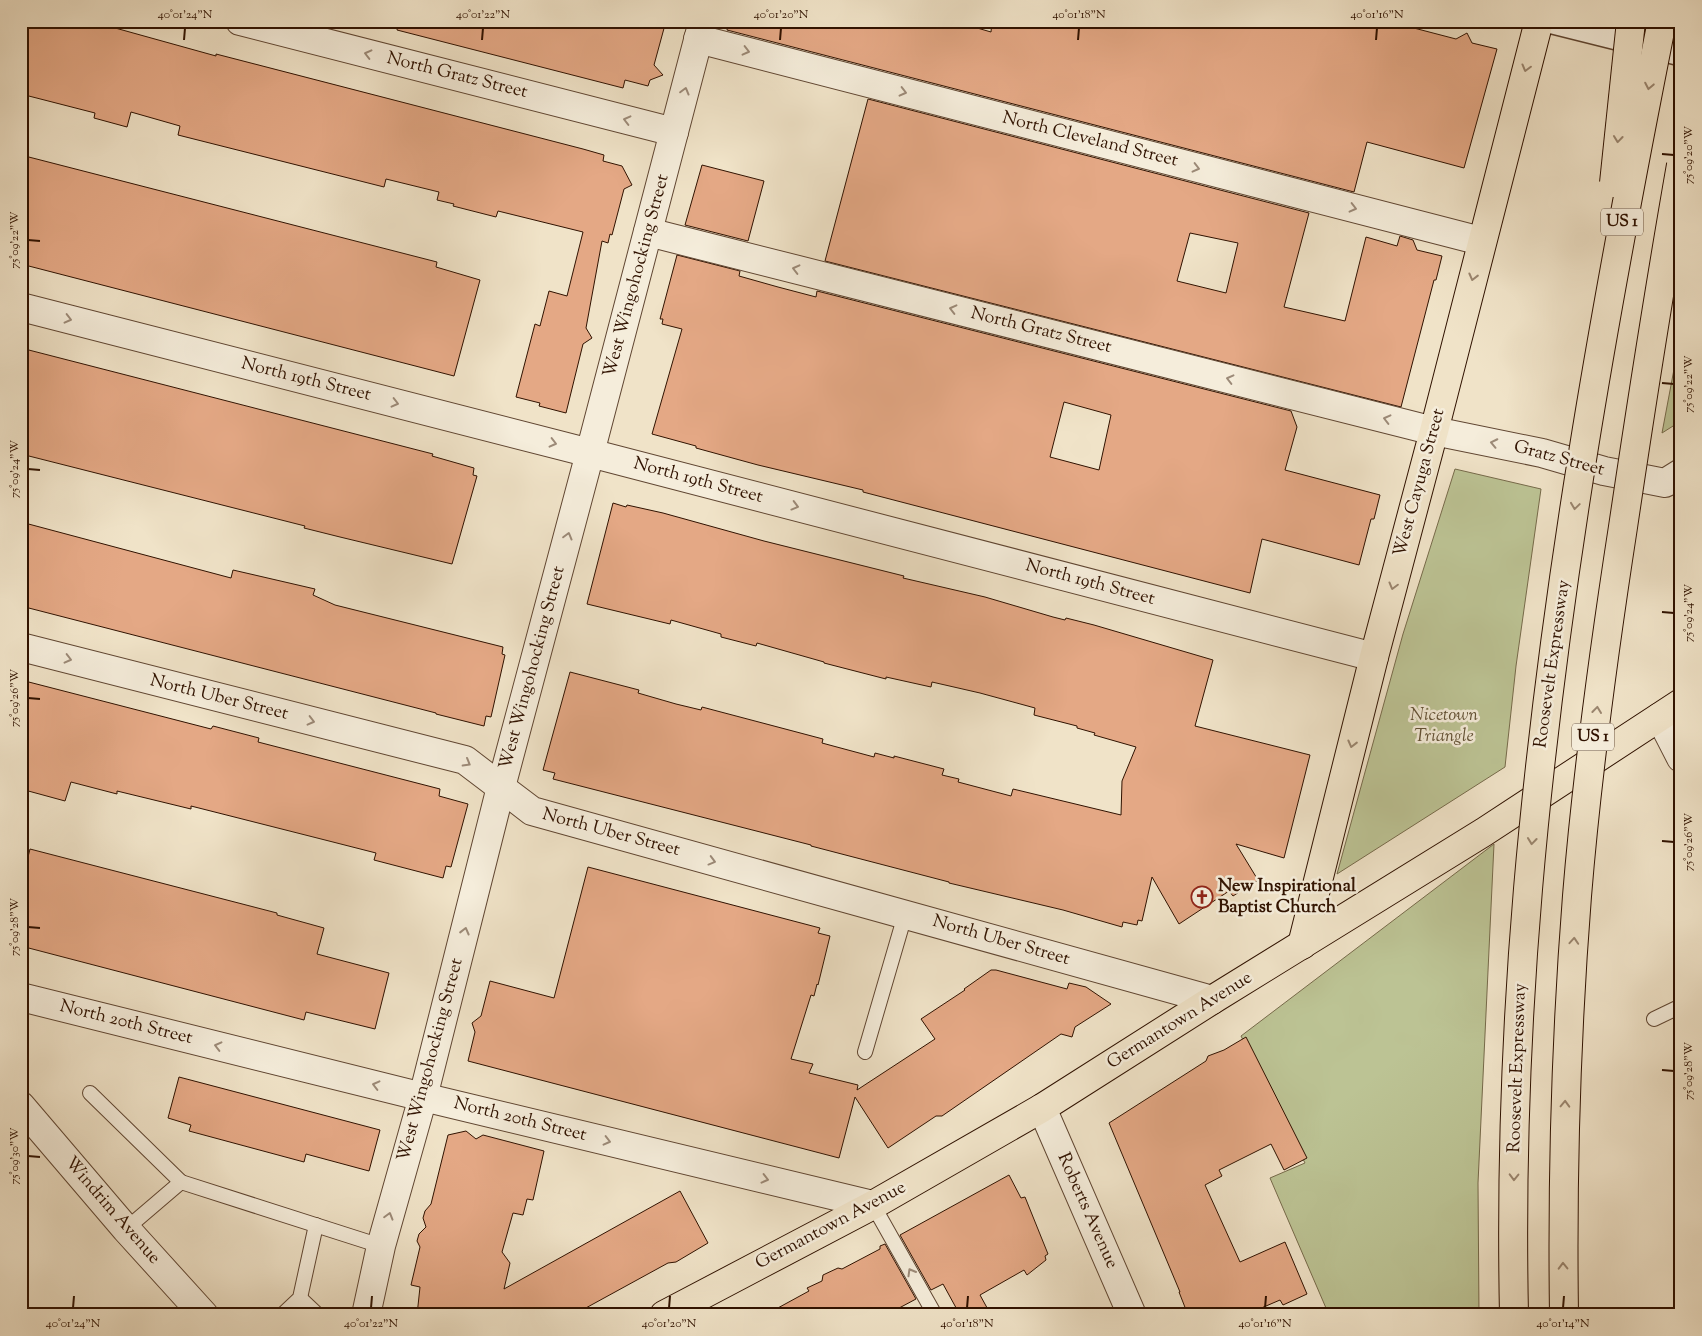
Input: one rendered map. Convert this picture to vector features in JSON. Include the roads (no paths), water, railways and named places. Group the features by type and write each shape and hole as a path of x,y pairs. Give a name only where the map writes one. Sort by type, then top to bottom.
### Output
{"main road":[{"name":"West Cayuga Street","path":"1302,945 1538,21"},
{"path":"1588,423 1631,21"},
{"name":"Roosevelt Expressway","path":"1514,1315 1515,1126 1520,1008 1528,890 1539,775 1553,658 1588,423 1623,219 1662,21"},
{"name":"US 1","path":"1564,1315 1564,1127 1569,1011 1577,894 1587,790 1602,664 1681,165"},
{"name":"Germantown Avenue","path":"664,1315 873,1205 1042,1108 1212,1000 1484,832 1670,710"}],"street":[{"name":"North Gratz Street","path":"240,21 674,132"},
{"path":"1545,21 1681,55"},
{"name":"West Wingohocking Street","path":"366,1315 380,1246 423,1097 501,787 701,30"},
{"name":"North Cleveland Street","path":"701,30 1482,241"},
{"name":"North Gratz Street","path":"648,232 1434,431"},
{"name":"North 19th Street","path":"21,307 590,453 1374,658"},
{"name":"Gratz Street","path":"1434,431 1542,453 1604,472 1665,483 1681,472"},
{"name":"North Uber Street","path":"21,647 465,760 532,812 1212,1000"},
{"path":"1670,710 1681,758"},
{"name":"North 20th Street","path":"21,997 423,1097 873,1205"},
{"name":"Windrim Avenue","path":"21,1106 126,1229 204,1315"},
{"name":"Roberts Avenue","path":"1042,1108 1132,1315"}],"lane":[{"path":"865,1052 904,914"},
{"path":"1654,1019 1681,1006"},
{"path":"90,1093 181,1182 380,1246"},
{"path":"126,1229 181,1182"},
{"path":"873,1205 935,1315"},
{"path":"282,1315 300,1298 316,1226"},
{"path":"300,1298 318,1315"}],"railway":[{"path":"21,1305 30,1315"}],"place":[{"name":"New Inspirational Baptist Church","path":"1202,897"}],"park label":[{"name":"Nicetown Triangle","path":"1444,726"}]}
